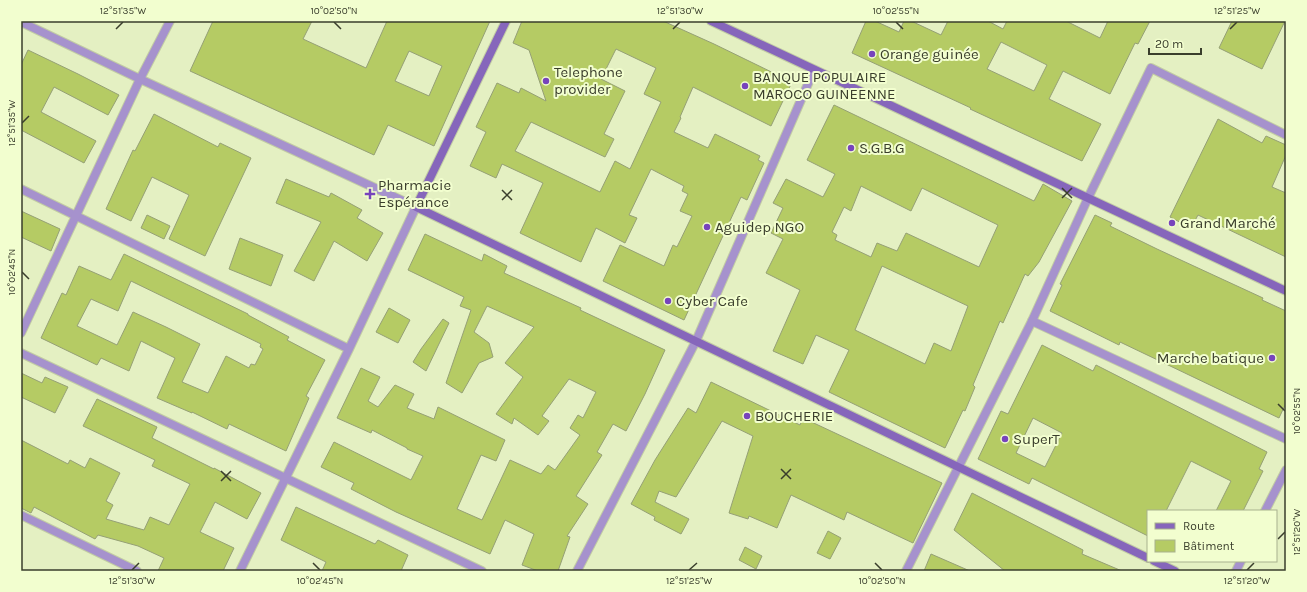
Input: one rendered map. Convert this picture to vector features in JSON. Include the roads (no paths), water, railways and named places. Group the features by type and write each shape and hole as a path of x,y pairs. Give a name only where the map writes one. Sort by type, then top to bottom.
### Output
{"main road":[{"path":"506,21 416,207 1147,558"},
{"path":"711,21 1286,291"},
{"path":"1156,562 1175,571"}],"street":[{"path":"21,333 140,79 170,21"},
{"path":"21,22 416,207 349,349 240,571"},
{"path":"906,571 1032,321 1088,198 1151,68 1286,135"},
{"path":"577,571 696,341 814,70"},
{"path":"21,189 349,349"},
{"path":"1032,321 1286,439"},
{"path":"21,354 482,571"},
{"path":"1266,510 1286,470"},
{"path":"21,515 137,571"},
{"path":"1236,571 1240,562"}],"place":[{"name":"Orange guinée","path":"872,54"},
{"name":"Telephone provider","path":"546,81"},
{"name":"BANQUE POPULAIRE MAROCO GUINEENNE","path":"745,86"},
{"name":"S.G.B.G","path":"851,148"},
{"name":"Pharmacie Espérance","path":"370,194"},
{"name":"Grand Marché","path":"1172,223"},
{"name":"Aguidep NGO","path":"707,227"},
{"name":"Cyber Cafe","path":"668,301"},
{"name":"Marche batique","path":"1272,358"},
{"name":"BOUCHERIE","path":"747,416"},
{"name":"SuperT","path":"1005,439"}]}
